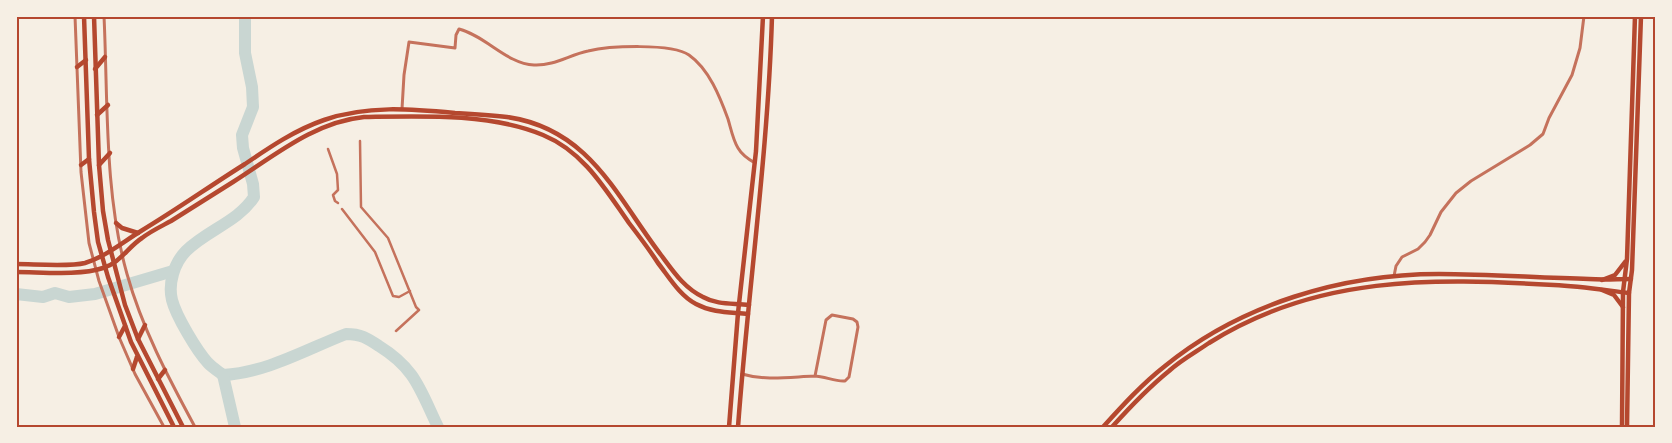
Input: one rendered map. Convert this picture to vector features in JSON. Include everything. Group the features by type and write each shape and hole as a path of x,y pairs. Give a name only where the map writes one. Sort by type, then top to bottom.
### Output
{"main road":[{"path":"84,16 89,159 94,212 102,255 114,295 137,357 174,427"},
{"path":"94,16 99,165 103,211 111,250 122,293 138,340 183,427"},
{"path":"729,427 738,313 755,163 763,16"},
{"path":"738,427 766,132 772,16"},
{"path":"1622,427 1623,292 1627,259 1635,16"},
{"path":"1627,427 1629,292 1641,16"},
{"path":"95,69 106,58"},
{"path":"77,67 86,60"},
{"path":"97,115 108,105"},
{"path":"16,264 80,264 92,260 111,250 298,131 322,120 358,112 402,109 508,118 543,128 563,137 580,149 606,176 677,277 695,293 709,300 722,304 749,305"},
{"path":"16,272 86,272 105,268 114,263 141,238 324,126 350,118 385,116 467,118 524,128 568,149 584,162 600,180 669,277 690,301 711,311 748,314"},
{"path":"99,165 110,153"},
{"path":"81,165 89,159"},
{"path":"116,222 122,228 138,233"},
{"path":"1602,280 1615,275 1627,259"},
{"path":"1103,427 1165,366 1193,346 1240,319 1275,304 1339,284 1394,277 1440,274 1602,280 1631,279"},
{"path":"1112,427 1169,371 1222,336 1243,324 1278,309 1328,293 1360,287 1440,280 1554,285 1629,292"},
{"path":"1602,290 1614,295 1622,303 1623,308"},
{"path":"119,337 125,326"},
{"path":"138,340 144,326"},
{"path":"133,369 137,357"},
{"path":"158,379 165,370"}],"street":[{"path":"76,16 81,165 92,260 119,337 133,369 164,427"},
{"path":"104,16 110,153 116,222 122,256 144,326 195,427"},
{"path":"1394,277 1396,266 1402,257 1418,249 1425,242 1441,212 1456,193 1471,180 1539,139 1543,134 1549,118 1572,75 1580,48 1584,16"},
{"path":"402,109 404,75 410,42 455,48 456,35 459,29 480,37 494,48 518,61 531,65 555,63 589,51 627,47 674,48 689,54 703,69 718,94 738,148 745,157 755,163"},
{"path":"360,141 361,207 388,238 416,307 419,310 396,331"},
{"path":"328,149 338,174 338,190 333,195 338,203"},
{"path":"342,209 375,252 393,296 399,297 410,291"},
{"path":"742,374 775,378 815,376 840,381 847,380 858,327 855,320 832,315 827,318 815,376"}],"waterway":[{"path":"245,16 245,53 252,87 253,107 242,135 254,197 240,213 203,237 186,251 178,261 171,287 172,300 178,315 203,358 223,375 255,370 271,365 346,334 364,337 391,355 409,372 416,381 438,427"},
{"path":"16,294 43,297 55,293 69,297 95,294 173,271"},
{"path":"223,375 235,427"}]}
